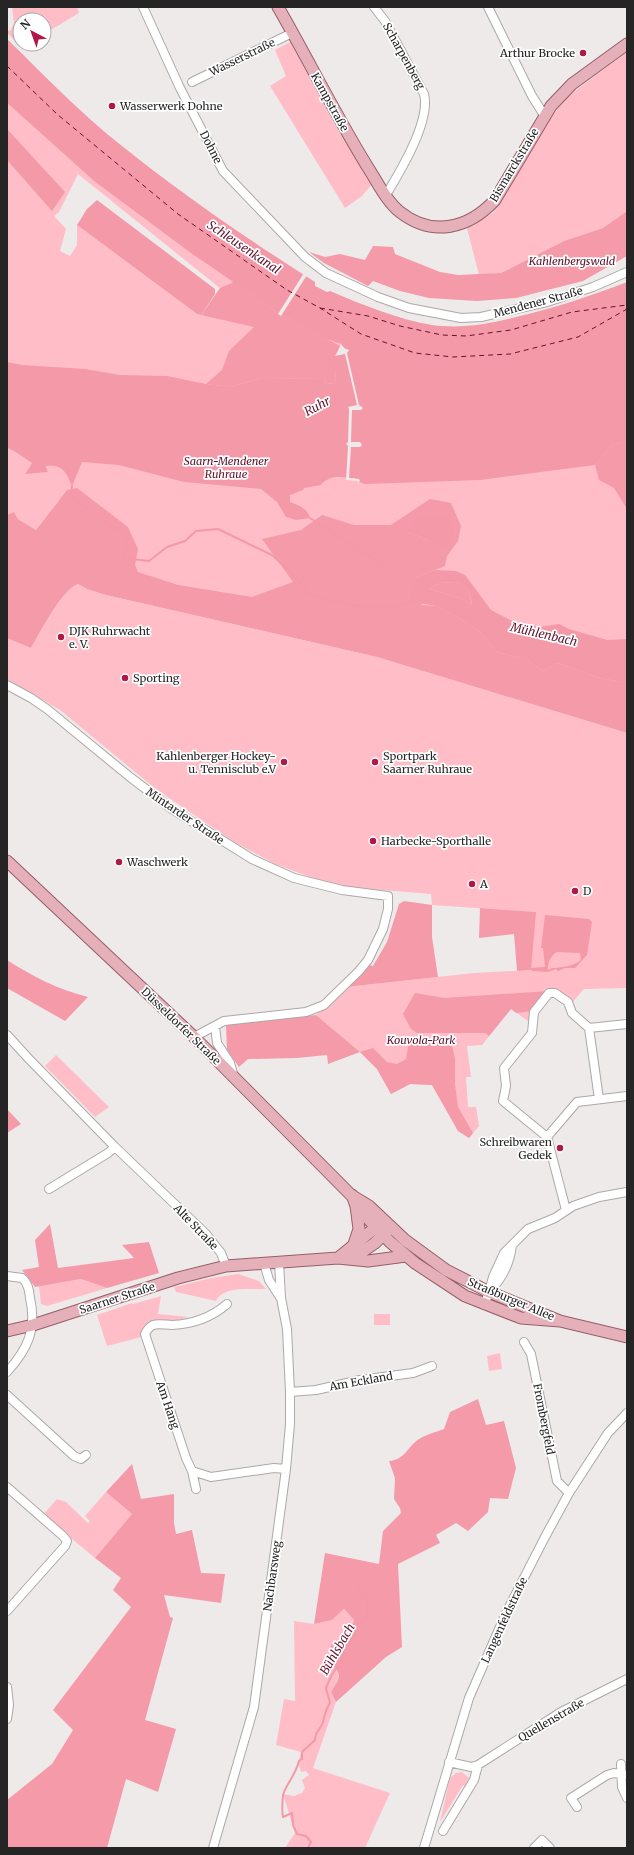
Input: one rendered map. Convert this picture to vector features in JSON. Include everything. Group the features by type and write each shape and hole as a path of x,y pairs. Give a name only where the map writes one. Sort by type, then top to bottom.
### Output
{"main road":[{"name":"Kampstraße","path":"278,7 344,128 386,195"},
{"name":"Bismarckstraße","path":"386,195 401,212 417,222 431,226 446,227 474,219 485,211 495,200 544,115 562,94 572,84 627,44"},
{"name":"Düsseldorfer Straße","path":"7,862 194,1037 352,1194 369,1206 384,1227"},
{"name":"Düsseldorfer Straße","path":"352,1194 356,1206 384,1227"},
{"path":"353,1247 359,1229 356,1206"},
{"path":"338,1258 384,1227"},
{"path":"352,1259 372,1246 384,1227"},
{"name":"Straßburger Allee","path":"384,1227 406,1256 447,1286 484,1305 521,1318 560,1321"},
{"name":"Straßburger Allee","path":"384,1227 405,1240 446,1270 489,1292 560,1321 627,1337"},
{"path":"226,1266 338,1258 368,1261 406,1256"},
{"name":"Saarner Straße","path":"7,1331 33,1325 178,1278 226,1266"}],"street":[{"name":"Dohne","path":"143,7 180,88 223,171 313,263"},
{"name":"Scharpenberg","path":"374,7 385,21 424,94 426,102 423,119 416,141 386,195"},
{"path":"488,7 532,96 544,115"},
{"name":"Wasserstraße","path":"192,82 292,33"},
{"name":"Mendener Straße","path":"313,263 340,280 378,297 409,308 462,318 481,316 547,302 593,287 627,272"},
{"name":"Mintarder Straße","path":"7,685 31,698 47,709 130,777 172,809 225,843 259,862 294,878 315,884 388,896 388,909 383,929 368,960 359,971 324,1005 306,1012 224,1021 215,1026"},
{"path":"566,1210 547,1137 503,1101 506,1086 504,1068 532,1033 534,1012 549,993 555,993 568,1002 572,1013 589,1028 600,1099"},
{"path":"589,1028 627,1024"},
{"path":"194,1037 215,1026 217,1043 230,1063 234,1078"},
{"name":"Alte Straße","path":"7,1035 29,1060 115,1147 206,1234 221,1253 226,1266"},
{"path":"547,1137 577,1102 627,1096"},
{"path":"49,1188 108,1153 115,1147"},
{"path":"484,1305 489,1292 499,1281 511,1256 512,1245 519,1236 528,1229 555,1218 566,1210 599,1196 627,1192"},
{"name":"Nachbarsweg","path":"213,1848 254,1707 286,1469 290,1424 290,1392 287,1329 281,1298 280,1262"},
{"name":"Nachbarsweg","path":"264,1263 269,1280 281,1298"},
{"path":"7,1276 22,1278 28,1285 33,1325 26,1347 17,1361 7,1372"},
{"name":"Am Hang","path":"196,1489 192,1472 145,1339 148,1329 151,1326 174,1325 204,1319 215,1314 228,1304"},
{"name":"Frombergfeld","path":"524,1342 531,1354 557,1481 569,1493"},
{"name":"Am Eckland","path":"290,1392 316,1390 360,1380 414,1373 432,1366"},
{"path":"7,1395 74,1456 81,1458 86,1455"},
{"name":"Langenfeldstraße","path":"424,1848 430,1833 449,1762 469,1698 480,1670 520,1585 569,1493 608,1433 627,1413"},
{"path":"192,1472 211,1477 274,1468 286,1469"},
{"path":"7,1488 67,1541 65,1546 7,1611"},
{"name":"Quellenstraße","path":"478,1765 561,1712 627,1679"},
{"path":"7,1687 9,1705 7,1719"},
{"path":"449,1762 471,1767 478,1765"},
{"path":"621,1764 624,1775 622,1787 627,1798"},
{"path":"444,1831 474,1780 478,1765"},
{"path":"577,1807 571,1798 607,1775 614,1773 624,1775"},
{"path":"534,1848 542,1840 550,1848"}],"green space":[{"path":"12,7 77,7 79,13 52,29 52,12 13,12"},
{"path":"12,28 12,38 7,33 7,31 11,30"},
{"path":"290,42 339,132 372,184 362,196 345,208 270,86 286,76 275,50"},
{"path":"627,52 627,211 603,228 564,241 501,273 479,275 467,228 493,213 546,124 567,97"},
{"name":"Saarn-Mendener Ruhraue","path":"7,103 94,181 334,341 341,344 337,353 350,400 627,346 627,725 611,716 76,579 59,500 36,530 18,519 14,512 7,515 7,448 33,463 25,473 48,472 46,465 55,465 7,406","holes":["78,174 226,293 205,316 197,314 77,225 77,245 70,256 60,251 66,229 54,216 59,212"]},
{"name":"Kahlenbergswald","path":"627,211 627,256 583,281 516,298 477,301 429,298 400,291 373,281 368,286 324,263 309,252 325,257 340,254 365,260 373,246 393,247 395,254 440,272 458,275 501,273 564,241 603,228"},
{"path":"233,281 277,312 340,346 335,356 327,356 336,371 335,383 326,384 324,379 262,378 230,387 206,384 222,370 229,351 254,327 201,315 220,288 232,283"},
{"path":"627,440 627,509 614,488 599,480 595,465 612,445"},
{"path":"77,488 128,527 138,549 135,565 138,572 178,585 252,597 293,582 262,539 301,530 322,515 354,525 391,525 430,499 451,503 461,526 458,541 447,556 445,566 415,578 422,605 436,606 457,617 479,631 497,652 526,659 543,671 557,663 600,678 627,683 627,733 377,657 106,595 87,589 78,584 72,587 59,602 31,648 7,638 7,515 14,512 18,519 36,530 67,490","holes":["453,523 431,542 407,532"]},
{"path":"456,582 468,590 472,605 459,598 429,589 440,583"},
{"name":"Sportpark Saarner Ruhraue","path":"78,584 87,589 106,595 377,657 627,733 627,988 584,989 571,1004 570,1000 558,989 548,991 531,1023 511,1009 482,1045 467,1046 471,1077 466,1077 468,1107 476,1107 479,1126 469,1138 458,1131 432,1085 410,1084 391,1094 377,1069 360,1052 316,1015 346,987 474,973 531,970 535,912 432,905 431,894 346,887 326,883 275,864 234,842 157,790 60,710 7,679 7,637 31,648 59,602 72,587"},
{"path":"404,901 432,905 432,937 438,977 346,987 369,965 373,966 387,942 399,904"},
{"path":"480,908 536,912 531,970 517,971 514,934 479,938"},
{"path":"7,960 46,982 67,991 88,997 65,1021 7,988"},
{"path":"548,991 532,1011 516,1013 511,1009 489,1036 485,1033 417,1033 411,1029 403,1014 415,993 444,998"},
{"path":"316,1015 360,1052 328,1064 327,1055 297,1058 248,1059 239,1067 227,1050 226,1025"},
{"path":"441,1039 451,1042 455,1059 455,1084 458,1107 473,1133 469,1138 458,1131 432,1085 410,1084 391,1094 377,1069 360,1052 373,1048 387,1062 397,1064 406,1059 409,1041"},
{"path":"56,1055 109,1107 95,1117 45,1066"},
{"path":"7,1109 21,1124 7,1133"},
{"path":"50,1224 58,1268 134,1258 122,1245 149,1242 159,1273 107,1288 81,1279 35,1287 22,1270 39,1267 35,1240"},
{"path":"238,1274 259,1281 266,1289 231,1290 220,1296 216,1301 176,1292 174,1287 211,1278"},
{"path":"81,1279 107,1288 47,1306 41,1304 39,1286"},
{"path":"161,1296 158,1314 188,1317 176,1321 149,1321 143,1327 141,1337 107,1346 97,1315 132,1303 133,1304"},
{"path":"374,1314 390,1314 390,1325 374,1325"},
{"path":"500,1353 502,1369 489,1371 487,1356"},
{"path":"478,1399 486,1425 504,1421 516,1468 508,1499 490,1498 488,1512 468,1531 456,1523 436,1535 440,1543 398,1564 402,1647 386,1657 336,1702 331,1692 339,1676 328,1661 331,1645 349,1635 354,1620 344,1609 332,1620 314,1624 325,1553 379,1564 383,1531 401,1513 400,1508 394,1499 395,1478 389,1461 399,1458 419,1439 428,1434 444,1429 450,1412"},
{"path":"132,1464 141,1499 174,1494 174,1523 176,1534 192,1530 201,1573 225,1574 221,1603 164,1595 170,1617 173,1618 145,1720 176,1729 158,1792 126,1779 107,1848 7,1848 7,1800 52,1764 73,1730 53,1710 131,1607 113,1590 121,1578 95,1558 132,1514 106,1492"},
{"path":"106,1492 132,1514 95,1558 43,1515 57,1499 66,1502 88,1523 90,1521 85,1516"},
{"path":"344,1609 354,1620 349,1635 328,1661 338,1673 337,1682 331,1692 336,1702 313,1768 390,1793 365,1848 285,1848 295,1833 283,1794 294,1796 302,1793 305,1788 302,1780 309,1775 306,1771 301,1772 298,1762 301,1752 276,1745 284,1699 295,1701 294,1621 314,1624 332,1620"},
{"path":"462,1772 469,1778 440,1822 450,1778 456,1773"}],"water":[{"path":"7,39 12,44 12,52 20,52 77,108 107,134 192,199 315,282 315,286 327,292 330,291 380,311 406,319 443,326 464,326 495,322 544,310 627,282 627,440 612,445 595,465 480,480 365,484 359,482 359,479 338,477 329,479 321,485 304,488 303,490 290,495 290,502 305,510 310,518 296,520 286,517 277,502 261,489 184,482 119,465 82,462 72,486 66,473 56,466 46,466 48,472 25,474 32,463 7,448 7,362 22,365 85,369 120,375 167,376 230,387 262,378 324,379 326,384 335,383 336,371 329,368 326,356 348,352 347,349 345,349 341,344 324,338 277,312 191,253 94,181 7,103"},
{"path":"7,129 65,192 52,211 7,160"},
{"path":"97,200 215,289 215,294 201,315 197,314 77,225 87,209"},
{"path":"430,514 441,516 453,523 454,536 449,546 443,548 407,532 408,528 413,522"},
{"path":"435,570 456,571 465,575 491,610 514,622 539,627 559,624 569,629 607,640 627,639 627,683 600,678 557,663 543,671 526,659 497,652 479,631 457,617 436,606 413,602 410,594 415,578","holes":["456,582 468,590 472,605 459,598 429,589 440,583"]},
{"path":"545,915 589,919 592,922 587,955 575,968 565,968 558,971 556,969 548,972 532,971 530,968 545,967 543,948 541,948","holes":["557,952 580,953 581,960 575,964 548,970 550,960"]}],"pier":[{"path":"304,273 307,275 281,316 278,314"},
{"path":"343,348 349,350 347,353 359,405 363,408 361,410 352,410 351,442 360,442 362,445 360,447 351,447 349,478 359,479 360,481 358,483 358,481 346,480 348,407 357,405 345,354 335,356 337,353 347,351"}],"waterway":[{"name":"Mühlenbach","path":"72,486 71,496 105,523 121,532 128,539 123,558 149,561 167,547 185,541 196,531 218,529 272,555 295,576 309,593 317,597 363,607 396,606 415,601"},
{"path":"310,518 385,566"},
{"path":"530,968 531,943"},
{"name":"Bühlsbach","path":"341,1558 343,1562"},
{"name":"Bühlsbach","path":"308,1848 311,1842 306,1836 297,1834 293,1825 292,1813 283,1817 283,1797 299,1761 302,1759 302,1752 315,1740 316,1734 322,1725 326,1710 330,1703 326,1688 331,1676 345,1654 357,1628 368,1614 367,1598 347,1573"}],"ferry route":[{"path":"7,66 58,115 178,214 287,290 320,308 361,334 415,353 453,357 510,354 578,337 627,309"},
{"path":"320,308 368,316 400,326 442,335 466,336 511,330 572,312 627,305"}],"place":[{"name":"Arthur Brocke","path":"583,53"},
{"name":"Wasserwerk Dohne","path":"112,106"},
{"name":"DJK Ruhrwacht e. V.","path":"61,637"},
{"name":"Sporting","path":"125,678"},
{"name":"Kahlenberger Hockey- u. Tennisclub e.V","path":"284,762"},
{"name":"Sportpark Saarner Ruhraue","path":"375,762"},
{"name":"Harbecke-Sporthalle","path":"373,841"},
{"name":"Waschwerk","path":"119,862"},
{"name":"A","path":"472,884"},
{"name":"D","path":"575,891"},
{"name":"Schreibwaren Gedek","path":"560,1148"}],"water label":[{"name":"Schleusenkanal","path":"244,247"},
{"name":"Ruhr","path":"317,406"}],"park label":[{"name":"Kouvola-Park","path":"421,1040"}]}
